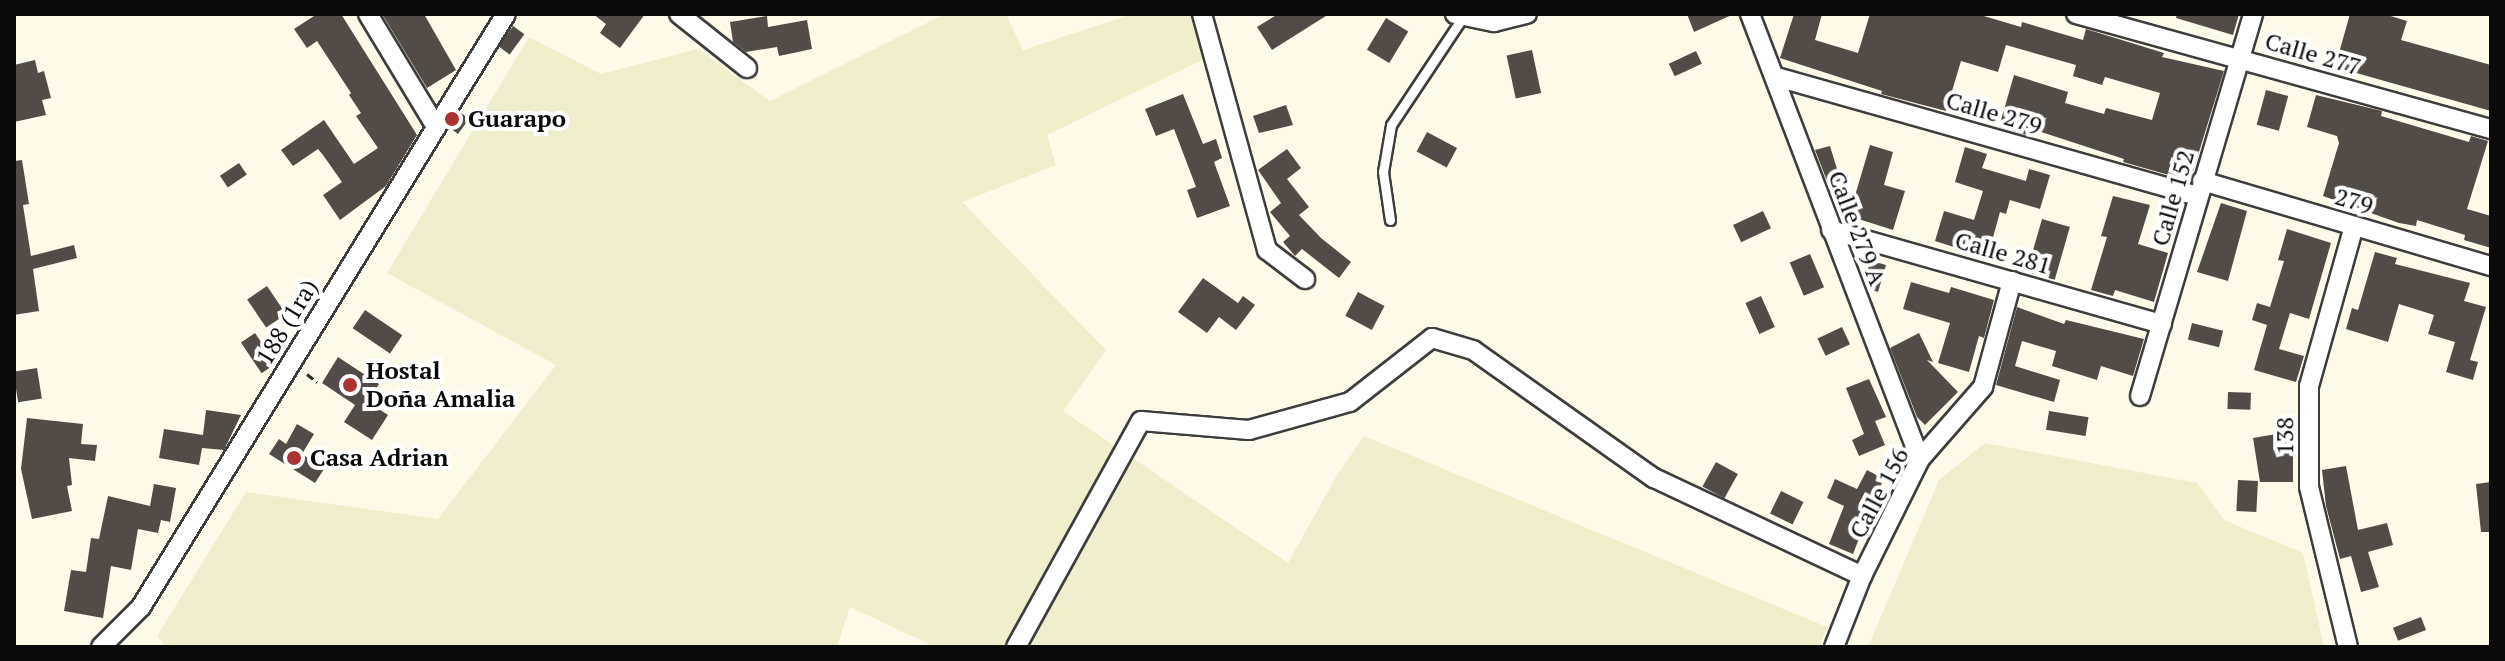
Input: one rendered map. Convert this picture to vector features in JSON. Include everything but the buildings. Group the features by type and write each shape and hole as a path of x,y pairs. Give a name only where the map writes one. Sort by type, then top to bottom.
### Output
{"street":[{"path":"368,14 435,125"},
{"name":"188 (1ra)","path":"101,647 141,607 506,14"},
{"path":"679,14 747,68"},
{"path":"1202,14 1267,250 1305,279"},
{"path":"1458,16 1494,22 1527,14"},
{"name":"Calle 279 A","path":"1750,14 1777,77 1831,230 1920,459"},
{"name":"Calle 277","path":"2076,14 2491,129"},
{"name":"Calle 152","path":"2140,396 2253,14"},
{"name":"Calle 279","path":"1777,77 2200,188"},
{"name":"279","path":"2200,188 2354,226 2491,266"},
{"name":"138","path":"2348,647 2309,487 2309,386 2354,226"},
{"name":"Calle 281","path":"1831,230 2162,324"},
{"name":"Calle 156","path":"1834,647 1862,576 1920,459 1983,387 2012,281"},
{"path":"1016,647 1141,421 1249,430 1350,402 1432,338 1473,350 1654,478 1862,576"}],"lane":[{"path":"1390,220 1383,172 1391,125 1458,16"}],"green space":[{"path":"945,14 1006,14 1023,50 1132,14 1194,14 1206,58 1047,135 1056,165 962,202 1106,350 1063,411 1288,563 1337,475 1364,436 1827,627 1819,647 935,647 850,607 837,647 167,647 157,636 246,492 438,519 556,365 387,273 529,37 601,74 698,49 770,101"},
{"path":"1985,443 2197,483 2224,520 2303,553 2324,647 1868,647 1939,480"}],"place":[{"name":"Guarapo","path":"452,119"},
{"name":"Hostal Doña Amalia","path":"350,385"},
{"name":"Casa Adrian","path":"294,458"}]}
